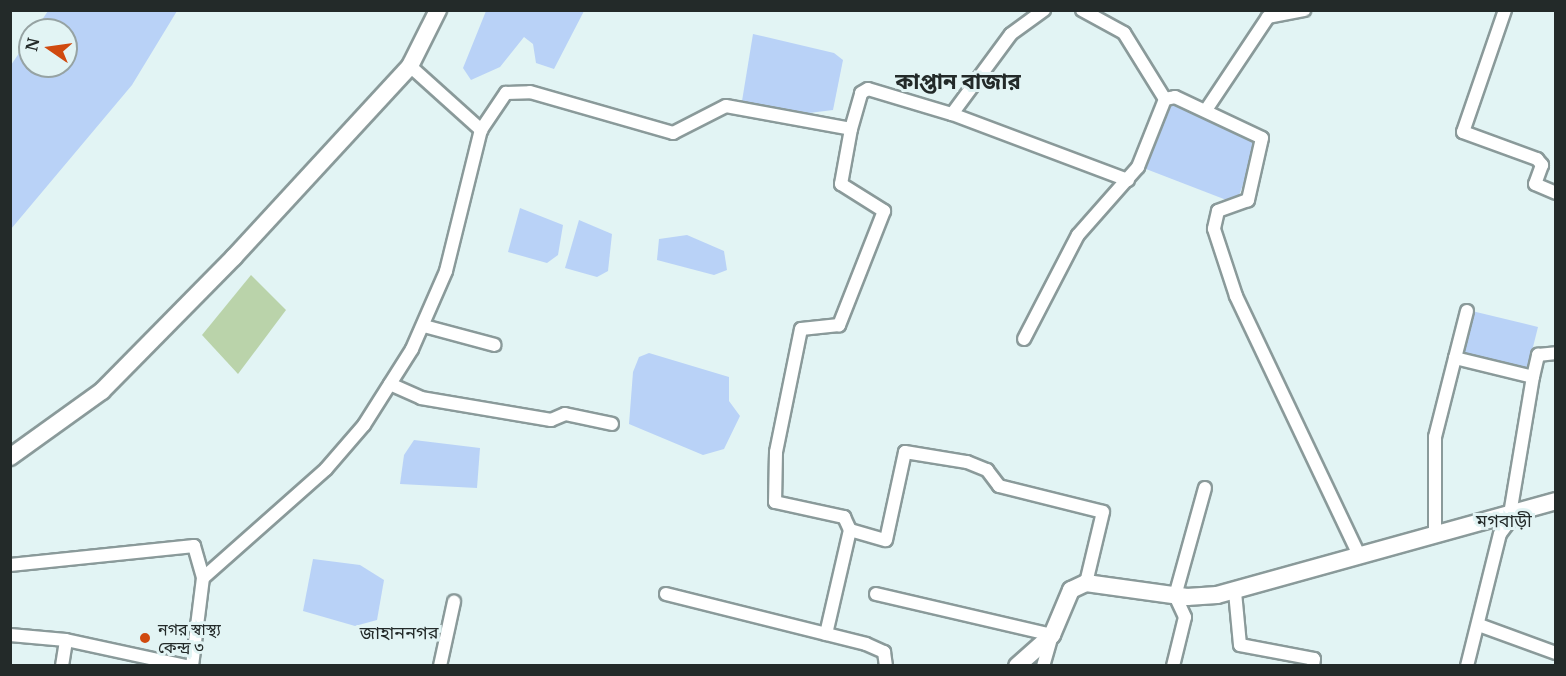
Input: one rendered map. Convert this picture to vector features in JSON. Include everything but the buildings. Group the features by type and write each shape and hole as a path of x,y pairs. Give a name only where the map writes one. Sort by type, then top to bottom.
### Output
{"street":[{"path":"10,457 102,390 410,66 438,10"},
{"path":"952,114 1011,34 1044,10"},
{"path":"1082,10 1124,33 1165,99 1206,110 1262,138 1248,200 1218,211 1214,229 1236,296 1359,555"},
{"path":"1206,110 1268,17 1304,10"},
{"path":"1505,10 1463,129 1468,136 1537,159 1542,165 1535,184 1556,193"},
{"path":"410,66 481,130"},
{"path":"203,578 326,469 390,384 424,326 446,271 481,130 511,90 669,133 726,106 851,129"},
{"path":"826,634 850,530 844,517 775,502 776,453 801,329 839,325 884,211 841,184 851,129 861,93 868,90 952,114 1128,180"},
{"path":"1024,339 1078,234 1128,180 1165,99"},
{"path":"1435,532 1435,437 1467,311"},
{"path":"424,326 495,345"},
{"path":"1467,666 1500,534 1513,514 1538,354 1556,353"},
{"path":"1455,358 1533,377"},
{"path":"390,384 421,398 612,424"},
{"path":"850,530 886,540 905,452 968,462 987,470 999,486 1103,512 1086,583"},
{"path":"1173,666 1185,617 1175,596 1205,488"},
{"path":"1043,666 1052,635 1071,590 1086,583 1175,596 1236,592 1435,532 1513,514 1556,501"},
{"path":"1483,521 1500,534"},
{"path":"10,565 194,546 203,578 192,666"},
{"path":"1236,592 1240,645 1314,659 1312,666"},
{"path":"666,594 826,634 884,652 886,666"},
{"path":"876,594 1052,635"},
{"path":"440,666 454,602"},
{"path":"1479,625 1556,653"},
{"path":"10,635 66,640 186,666"},
{"path":"1017,666 1052,635"},
{"path":"62,666 66,640"}],"green space":[{"path":"251,275 286,310 238,374 202,335"}],"water":[{"path":"486,10 584,11 554,69 536,63 533,44 524,37 500,67 471,80 463,68"},
{"path":"48,11 177,11 132,85 11,229 11,65 18,55 18,78 78,78 78,18 43,18"},
{"path":"753,34 834,53 843,60 833,110 809,113 742,101"},
{"path":"1173,102 1253,137 1256,150 1238,198 1229,201 1146,169 1166,108"},
{"path":"520,208 563,225 558,255 547,263 508,252"},
{"path":"579,220 612,234 608,271 597,277 565,268"},
{"path":"687,235 724,251 727,270 714,275 657,260 659,239"},
{"path":"1472,311 1538,327 1527,371 1461,355"},
{"path":"649,353 729,377 729,401 740,416 724,449 703,455 629,424 633,372 639,357"},
{"path":"414,440 480,448 477,488 400,484 404,455"},
{"path":"313,559 360,565 384,580 377,620 355,626 303,611"}],"place":[{"name":"নগর স্বাস্থ্য কেন্দ্র ৩","path":"145,638"}],"district":[{"name":"কাপ্তান বাজার","path":"958,82"},
{"name":"মগবাড়ী","path":"1504,521"},
{"name":"জাহাননগর","path":"399,633"}]}
